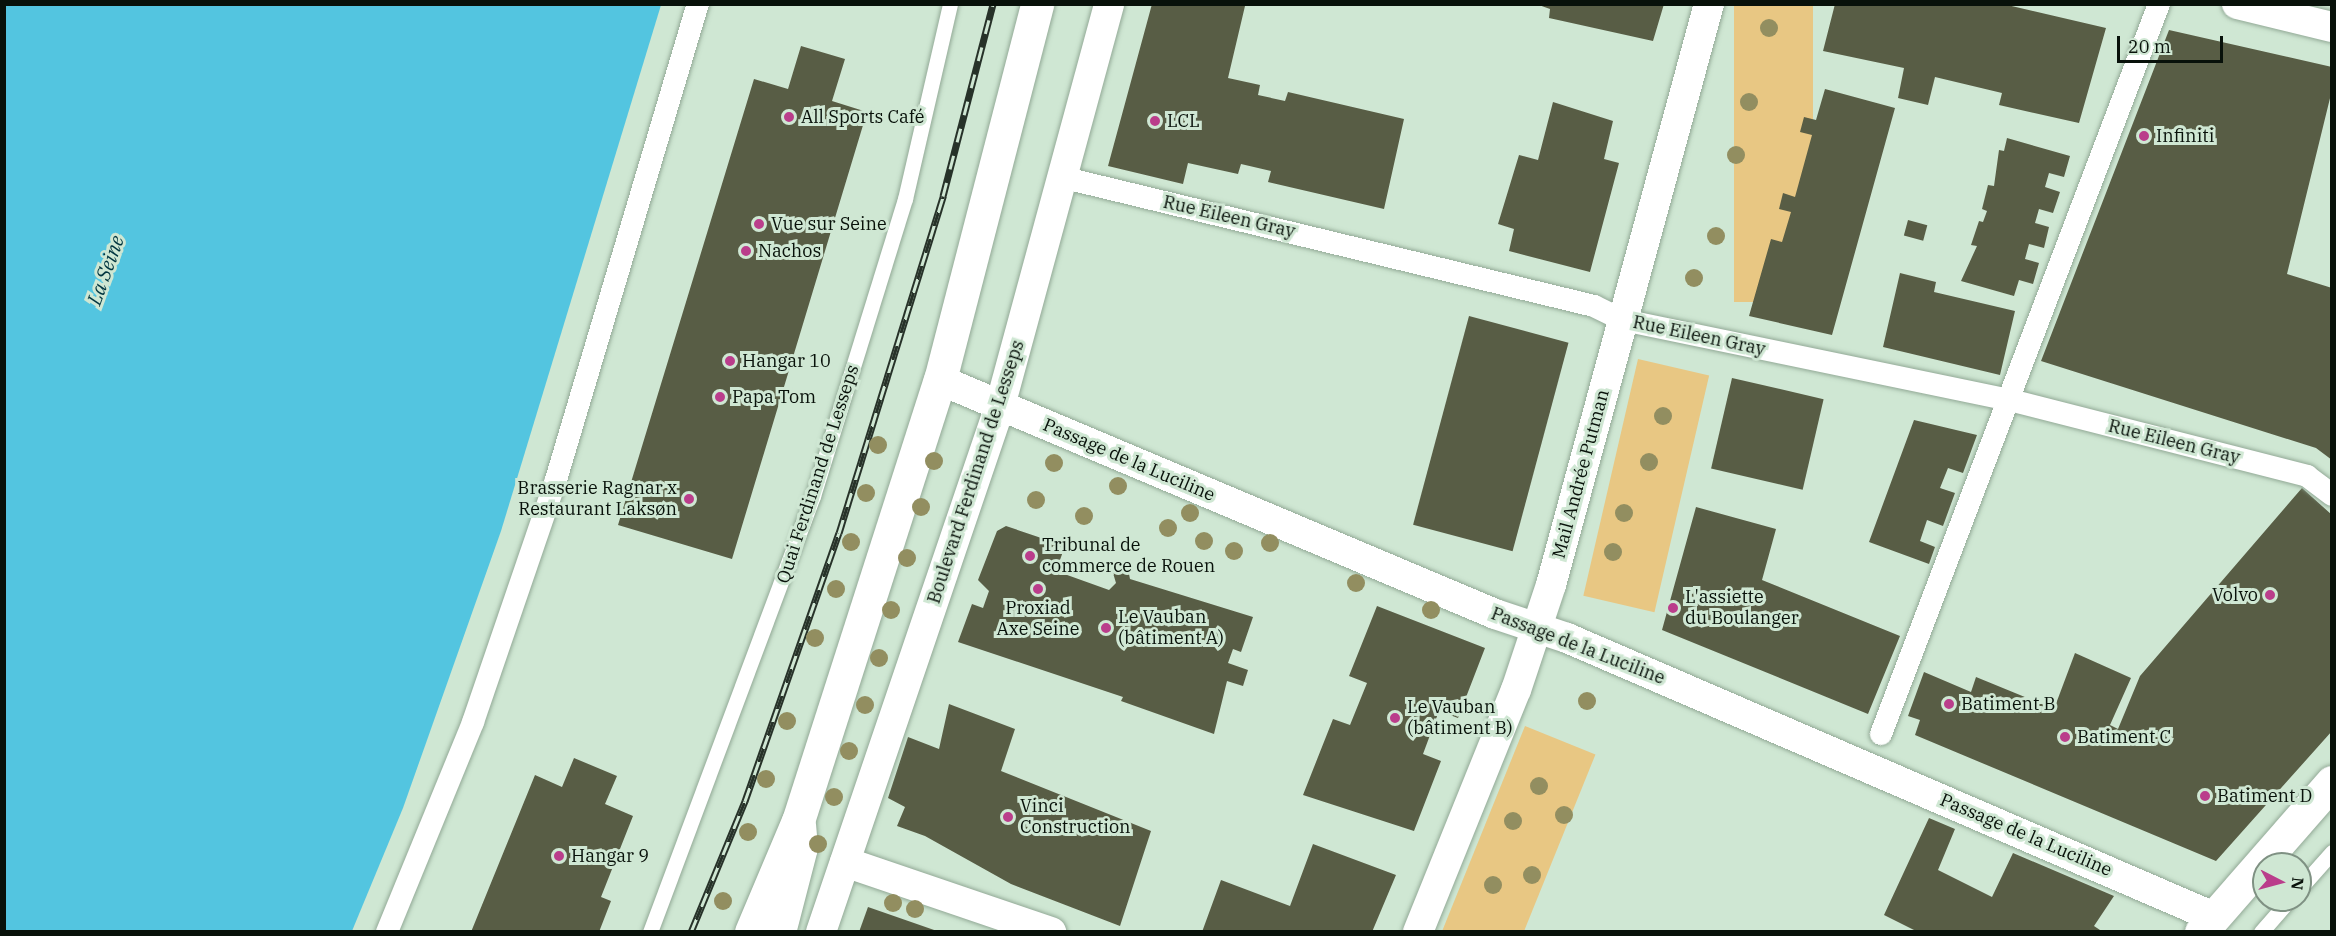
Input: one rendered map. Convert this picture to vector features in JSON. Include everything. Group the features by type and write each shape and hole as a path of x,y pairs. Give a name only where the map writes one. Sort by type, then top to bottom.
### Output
{"main road":[{"path":"751,932 798,821 940,381 1037,4"},
{"path":"2208,924 2331,782"},
{"path":"780,932 801,847 798,821"}],"street":[{"path":"387,932 473,722 555,483 698,4"},
{"name":"Boulevard Ferdinand de Lesseps","path":"820,932 1000,406 1065,178 1109,4"},
{"name":"Mail Andrée Putman","path":"1418,932 1536,628 1623,320 1708,4"},
{"path":"1881,734 2006,399 2159,4"},
{"path":"2237,4 2331,27"},
{"name":"Rue Eileen Gray","path":"1065,178 1594,306 1623,320 2006,399 2307,476 2331,495"},
{"name":"Passage de la Luciline","path":"940,381 1536,628 2208,924"},
{"path":"845,862 1051,932"}],"lane":[{"name":"Quai Ferdinand de Lesseps","path":"650,932 813,496 905,199 950,4"},
{"path":"2312,874 2331,852"},
{"path":"2261,932 2278,912"}],"shaded area":[{"path":"1734,5 1813,5 1813,302 1734,302"},
{"path":"1638,359 1709,375 1654,612 1583,596"},
{"path":"1525,726 1595,754 1524,932 1448,932 1443,930"}],"water":[{"name":"La Seine","path":"5,4 661,5 501,531 403,808 352,931 5,931"}],"building":[{"path":"1152,4 1245,6 1228,78 1260,85 1258,95 1285,101 1288,92 1404,119 1384,209 1268,182 1271,171 1241,164 1238,174 1188,163 1183,184 1108,166"},
{"path":"1536,4 1664,4 1653,41 1549,18 1550,9"},
{"path":"1835,4 2003,4 2106,28 2079,123 1999,105 2002,93 1935,77 1928,105 1898,98 1904,68 1823,51"},
{"path":"2169,30 2332,67 2332,90 2287,274 2332,288 2332,460 2316,448 2041,361"},
{"name":"Hangar 10","path":"801,46 845,59 832,101 867,112 732,559 618,525 754,79 788,89"},
{"path":"1825,89 1895,108 1832,335 1749,316 1771,239 1782,242 1791,212 1779,209 1783,193 1795,197 1812,135 1800,132 1804,117 1816,120"},
{"path":"1553,102 1613,121 1604,159 1619,163 1590,272 1509,251 1514,229 1498,224 1519,155 1538,160"},
{"path":"2007,138 2070,156 2064,177 2049,173 2045,187 2060,192 2053,213 2039,209 2035,223 2049,227 2044,248 2029,244 2025,259 2039,263 2033,284 2019,280 2014,296 1961,281 1977,246 1971,245 1979,221 1983,222 1987,211 1982,209 1988,185 1994,186 1999,150 2004,151"},
{"path":"1908,220 1927,225 1923,241 1904,235"},
{"path":"1900,273 1936,282 1934,292 2015,311 2000,375 1883,347"},
{"path":"1469,316 1568,343 1513,551 1413,525"},
{"path":"1732,378 1824,399 1803,490 1711,469"},
{"path":"1914,420 1977,435 1963,473 1948,468 1940,488 1955,493 1943,526 1927,520 1920,541 1935,547 1929,564 1869,542"},
{"name":"Volvo","path":"2302,488 2332,515 2332,731 2216,861 1915,735 1920,720 1908,716 1924,672 1971,692 1976,677 2054,709 2075,653 2131,678 2110,725 2118,729 2140,676"},
{"path":"1696,507 1776,529 1762,580 1900,636 1868,714 1662,630"},
{"name":"Le Vauban (bâtiment A)","path":"1006,526 1065,546 1056,571 1109,590 1116,583 1113,573 1128,569 1130,579 1253,617 1241,652 1233,649 1228,663 1248,670 1243,686 1227,681 1214,734 1121,701 1123,697 958,642 972,604 983,608 989,591 978,580 997,531"},
{"name":"Le Vauban (bâtiment B)","path":"1377,606 1485,648 1458,718 1439,711 1423,754 1441,761 1414,831 1303,795 1333,719 1350,725 1367,683 1349,676"},
{"name":"Vinci Construction","path":"949,704 1015,729 1001,771 1151,831 1120,926 1011,884 925,836 897,826 905,807 888,798 908,737 939,749"},
{"name":"Hangar 9","path":"574,758 617,776 605,804 633,816 601,897 611,901 599,932 471,932 535,775 562,787"},
{"path":"1929,818 1955,829 1938,870 1992,897 2013,853 2114,896 2094,926 2103,932 1918,932 1884,915"},
{"path":"1313,844 1396,875 1372,932 1202,932 1221,880 1290,906"},
{"path":"868,907 937,931 937,932 859,932"}],"railway":[{"path":"691,932 745,801 839,533 943,196 993,4"}],"place":[{"name":"All Sports Café","path":"789,117"},
{"name":"LCL","path":"1155,121"},
{"name":"Infiniti","path":"2144,136"},
{"name":"Vue sur Seine","path":"759,224"},
{"name":"Nachos","path":"746,251"},
{"name":"Hangar 10","path":"730,361"},
{"name":"Papa Tom","path":"720,397"},
{"name":"Brasserie Ragnar x Restaurant Laksøn","path":"689,499"},
{"name":"Tribunal de commerce de Rouen","path":"1030,556"},
{"name":"Proxiad Axe Seine","path":"1038,589"},
{"name":"Volvo","path":"2270,595"},
{"name":"L'assiette du Boulanger","path":"1673,608"},
{"name":"Le Vauban (bâtiment A)","path":"1106,628"},
{"name":"Batiment B","path":"1949,704"},
{"name":"Le Vauban (bâtiment B)","path":"1395,718"},
{"name":"Batiment C","path":"2065,737"},
{"name":"Batiment D","path":"2205,796"},
{"name":"Vinci Construction","path":"1008,817"},
{"name":"Hangar 9","path":"559,856"}]}
